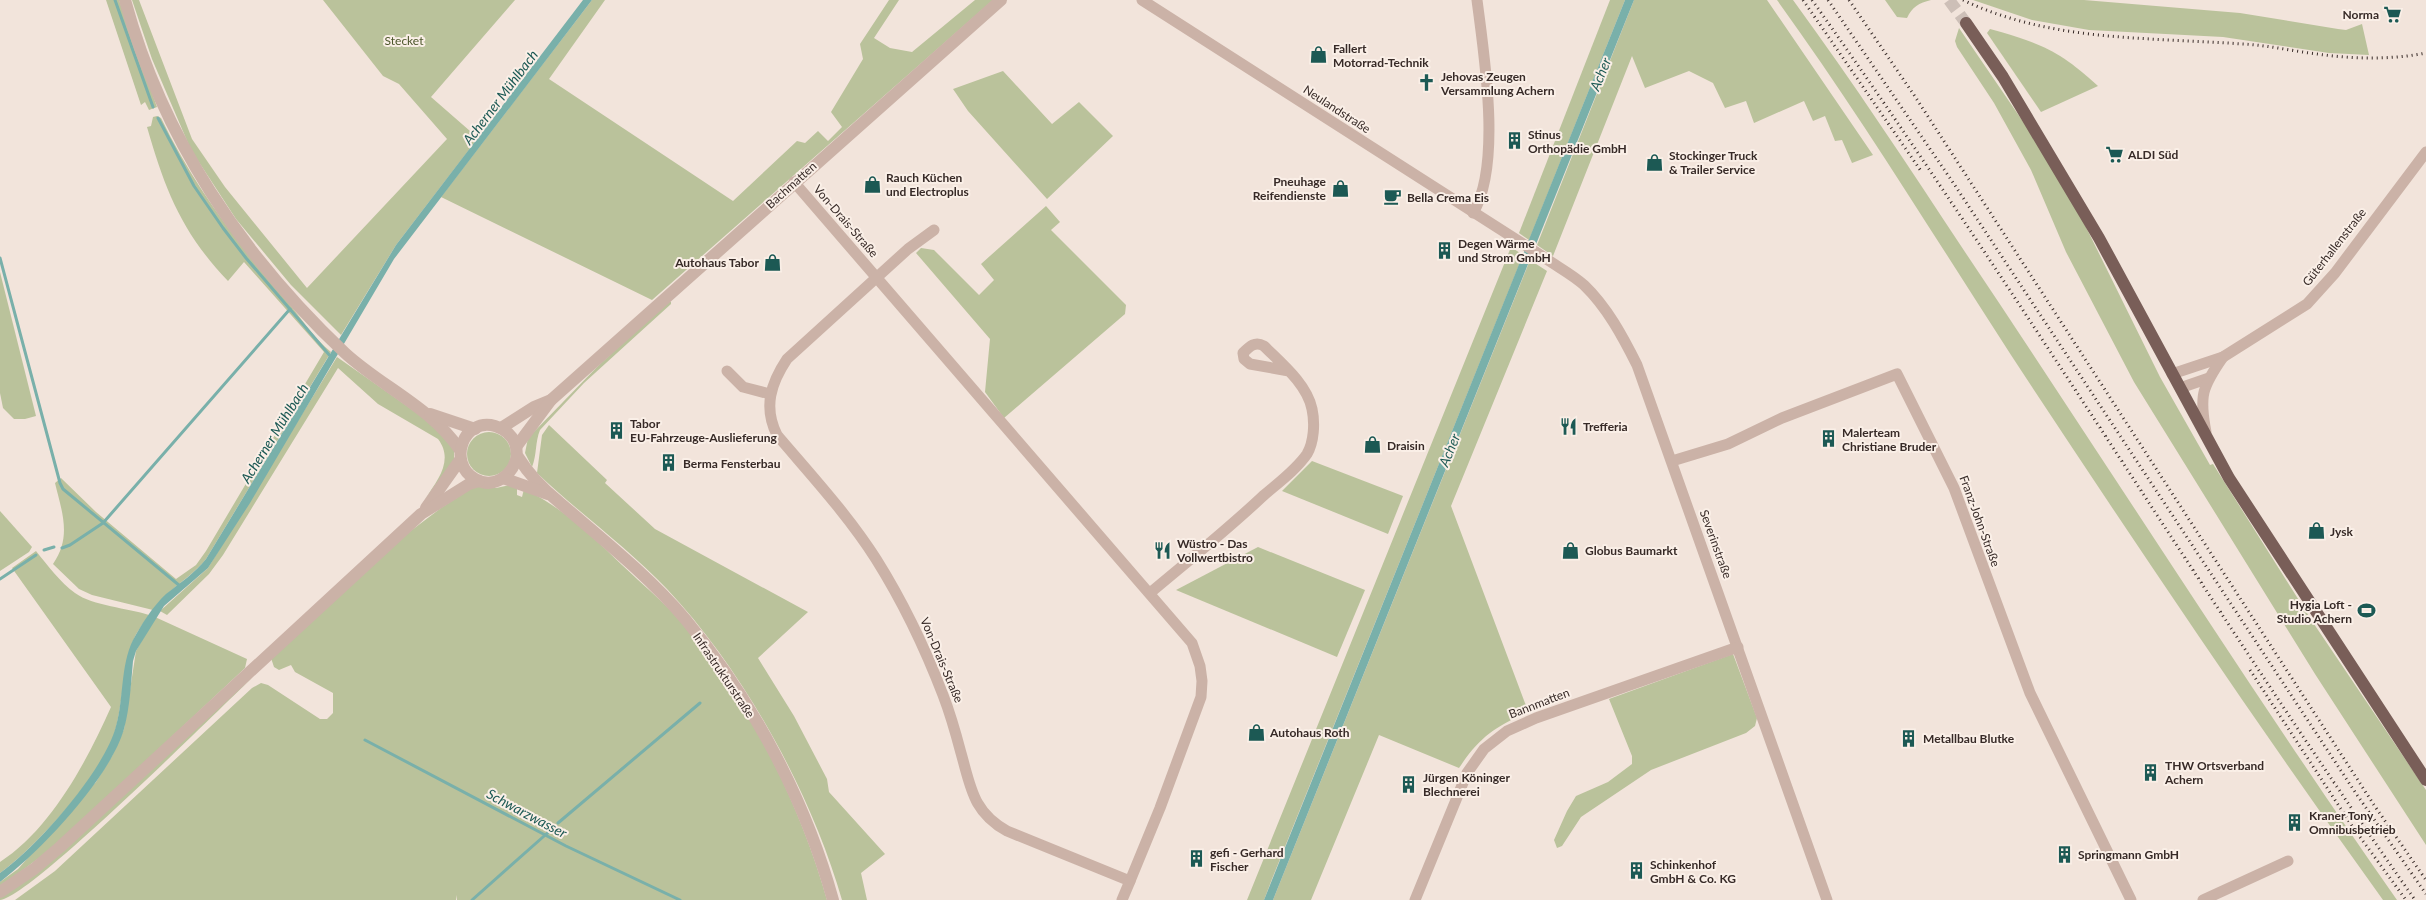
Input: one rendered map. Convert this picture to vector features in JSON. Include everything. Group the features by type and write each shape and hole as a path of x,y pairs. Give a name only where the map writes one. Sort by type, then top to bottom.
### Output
{"main road":[{"path":"1966,23 2003,77 2099,238 2207,438 2256,523 2426,780"}],"street":[{"path":"125,0 150,76 184,148 204,183 238,234 277,282 347,355 426,412 460,455 468,474 479,481 490,483 504,478 512,470 517,452 551,400"},
{"name":"Bachmatten","path":"551,400 1001,0"},
{"name":"Neulandstraße","path":"1142,0 1517,241"},
{"path":"1473,213 1479,203 1484,184 1487,158 1485,69 1477,0"},
{"name":"Güterhallenstraße","path":"2172,374 2223,357 2307,304 2335,273 2426,152"},
{"name":"Von-Drais-Straße","path":"794,182 1192,642 1200,666 1202,681 1201,697 1160,808 1122,900"},
{"name":"Von-Drais-Straße","path":"934,230 908,249 788,359 777,375 770,394 768,409 772,424 777,435 827,494 875,558 918,635 944,696 971,793 981,811 994,824 1007,831 1130,881"},
{"name":"Severinstraße","path":"1517,241 1584,285 1624,338 1637,365 1827,900"},
{"name":"Güterhallenstraße","path":"2207,438 2201,407 2202,397 2209,378 2223,357"},
{"path":"727,371 743,387 770,394"},
{"path":"1150,593 1249,510 1295,468 1308,452 1313,436 1312,409 1307,396 1289,371"},
{"name":"Franz-John-Straße","path":"1672,460 1728,444 1782,418 1897,374 1954,488 2030,693 2131,900"},
{"path":"2180,388 2209,378"},
{"path":"501,428 551,400"},
{"path":"426,412 475,429"},
{"path":"421,514 460,455 464,438 475,429 488,425 501,428 512,437 517,452 551,495"},
{"path":"504,478 551,495"},
{"path":"0,892 34,869 60,847 421,514 464,487 479,481"},
{"name":"Infrastrukturstraße","path":"551,495 614,549 657,590 685,619 713,655 784,771 813,837 833,900"},
{"name":"Bannmatten","path":"1414,900 1467,773 1484,749 1507,731 1536,718 1738,647"},
{"path":"2203,900 2288,862"}],"green space":[{"path":"106,0 119,0 157,107 149,110 145,102 141,105"},
{"name":"Stecket","path":"132,0 139,0 192,139 225,187 307,288 447,139 399,84 383,76 323,0 515,0 431,97 478,138 396,245 341,335 291,285 236,219 191,150 152,59"},
{"path":"592,0 605,0 549,79 733,201 797,141 805,143 818,131 828,141 842,127 831,112 863,59 860,44 889,0 899,0 874,38 890,48 912,52 975,0 993,0 652,300 441,197"},
{"path":"1610,0 1625,0 1529,240 1519,233"},
{"path":"1634,0 1767,0 1873,155 1852,163 1842,140 1835,141 1825,116 1813,121 1804,101 1754,123 1746,101 1725,108 1713,83 1689,71 1645,88 1632,56 1553,256 1537,245"},
{"path":"1777,0 1793,0 1859,93 2287,739 2397,900 2383,900 2241,698 2056,424 1867,131"},
{"path":"1885,0 1931,0 1916,6 1907,18 1897,17"},
{"path":"1973,0 2084,0 2240,13 2346,30 2362,24 2369,55 2329,53 2223,37 2089,30 2032,20"},
{"path":"1959,28 2039,145 2081,217 2160,377 2210,465 2213,464 2312,621 2426,790 2426,845 2315,674 2134,382 2066,252 2031,170 1994,103 1957,47 1955,41"},
{"path":"1990,29 2048,49 2072,64 2098,86 2041,112 1987,33"},
{"path":"1003,71 1052,124 1079,102 1113,136 1047,199 968,111 953,89"},
{"path":"153,117 161,118 187,167 232,233 312,333 331,352 206,559 165,596 153,610 92,595 79,589 53,564 59,554 64,534 64,524 55,483 61,478 96,512 176,579 196,565 206,551 324,352 244,262 228,281 198,246 168,191 154,150 147,127 151,126"},
{"path":"1046,206 1060,222 1051,230 1126,305 1125,314 1004,418 985,392 990,339 916,253 921,248 934,250 979,295 994,280 981,264"},
{"path":"1511,247 1523,255 1264,900 1247,900"},
{"path":"1530,260 1547,271 1451,506 1528,711 1489,734 1474,748 1459,768 1379,735 1311,900 1273,900"},
{"path":"0,272 36,416 25,419 14,419 3,408 0,393"},
{"path":"668,301 671,304 584,383 540,430 532,467 525,453 528,438 597,367"},
{"path":"337,357 424,418 454,446 454,461 425,499 435,485 444,462 443,447 438,439 378,404 338,368 223,555 209,574 167,615 160,611 208,568"},
{"path":"549,425 607,480 605,483 655,529 808,612 758,658 794,716 827,779 829,792 885,854 861,873 867,900 842,900 829,859 812,817 772,735 748,695 695,621 652,574 537,473 542,435"},
{"path":"493,432 505,438 510,445 510,463 505,470 498,475 485,476 473,470 468,463 467,450 473,438 480,433"},
{"path":"1312,461 1403,496 1388,534 1282,491"},
{"path":"510,485 517,487 517,495 522,497 524,489 551,504 588,533 668,608 706,654 750,719 769,754 802,826 827,900 457,900 457,895 456,900 15,900 55,871 252,688 261,683 268,685 320,719 327,719 333,713 333,693 295,672 291,665 279,670 274,667 271,658 408,533 441,508 475,486 496,488"},
{"path":"0,511 32,547 29,552 0,571"},
{"path":"1258,547 1365,590 1337,657 1176,590"},
{"path":"36,551 64,584 82,597 101,604 149,615 136,634 129,652 117,724 107,751 82,790 65,810 30,847 0,873 0,862 35,831 66,792 91,749 111,707 12,568"},
{"path":"155,617 247,659 245,668 55,846 0,887 0,882 18,869 96,782 112,756 124,729 136,651"},
{"path":"1733,654 1757,718 1755,726 1746,733 1651,770 1581,817 1562,846 1557,848 1554,840 1576,796 1608,782 1632,764 1632,756 1609,699"},
{"path":"253,677 84,837 18,891 0,900 0,897"}],"water":[{"path":"583,0 592,0 394,259 250,503 208,568 164,606 136,651 124,729 104,769 89,791 54,833 17,869 0,882 0,873 50,827 84,785 98,764 116,726 129,650 144,622 161,599 206,559 396,245"},
{"name":"Acher","path":"1625,0 1634,0 1273,900 1264,900"}],"waterway":[{"path":"115,0 153,107"},
{"path":"158,118 194,186 223,228 246,258 331,357"},
{"path":"0,258 63,489 180,586"},
{"path":"62,548 70,545 103,523 290,309"},
{"path":"44,550 54,547"},
{"path":"0,579 36,555"},
{"path":"558,823 700,703"},
{"name":"Schwarzwasser","path":"365,740 566,846 680,900"},
{"path":"472,900 552,829"}],"tunnel":[{"path":"1949,0 1966,23"}],"railway":[{"path":"1803,0 1921,171"},
{"path":"1812,0 1965,223 2338,789 2415,900"},
{"path":"1828,0 1952,181 2355,792 2426,894"},
{"path":"1849,0 1916,98 2374,805 2426,880"},
{"path":"1963,0 1996,14 2030,24 2065,31 2135,38 2251,45 2358,58 2399,57 2426,53"},
{"path":"2250,670 2352,826 2406,900"}],"place":[{"name":"Norma","path":"2393,14"},
{"name":"Fallert Motorrad-Technik","path":"1319,55"},
{"name":"Jehovas Zeugen Versammlung Achern","path":"1427,83"},
{"name":"Stinus Orthopädie GmbH","path":"1514,141"},
{"name":"ALDI Süd","path":"2114,154"},
{"name":"Stockinger Truck & Trailer Service","path":"1655,162"},
{"name":"Rauch Küchen und Electroplus","path":"872,184"},
{"name":"Pneuhage Reifendienste","path":"1340,188"},
{"name":"Bella Crema Eis","path":"1393,197"},
{"name":"Degen Wärme und Strom GmbH","path":"1444,250"},
{"name":"Autohaus Tabor","path":"773,262"},
{"name":"Trefferia","path":"1569,426"},
{"name":"Tabor EU-Fahrzeuge-Auslieferung","path":"616,430"},
{"name":"Malerteam Christiane Bruder","path":"1828,439"},
{"name":"Draisin","path":"1373,445"},
{"name":"Berma Fensterbau","path":"669,463"},
{"name":"Jysk","path":"2316,531"},
{"name":"Wüstro - Das Vollwertbistro","path":"1163,550"},
{"name":"Globus Baumarkt","path":"1571,550"},
{"name":"Hygia Loft - Studio Achern","path":"2366,611"},
{"name":"Autohaus Roth","path":"1256,732"},
{"name":"Metallbau Blutke","path":"1909,738"},
{"name":"THW Ortsverband Achern","path":"2151,772"},
{"name":"Jürgen Köninger Blechnerei","path":"1409,784"},
{"name":"Kraner Tony Omnibusbetrieb","path":"2295,822"},
{"name":"Springmann GmbH","path":"2064,854"},
{"name":"gefi - Gerhard Fischer","path":"1196,859"},
{"name":"Schinkenhof GmbH & Co. KG","path":"1636,871"}],"water label":[{"name":"Acherner Mühlbach","path":"500,97"},
{"name":"Acherner Mühlbach","path":"274,433"}]}
